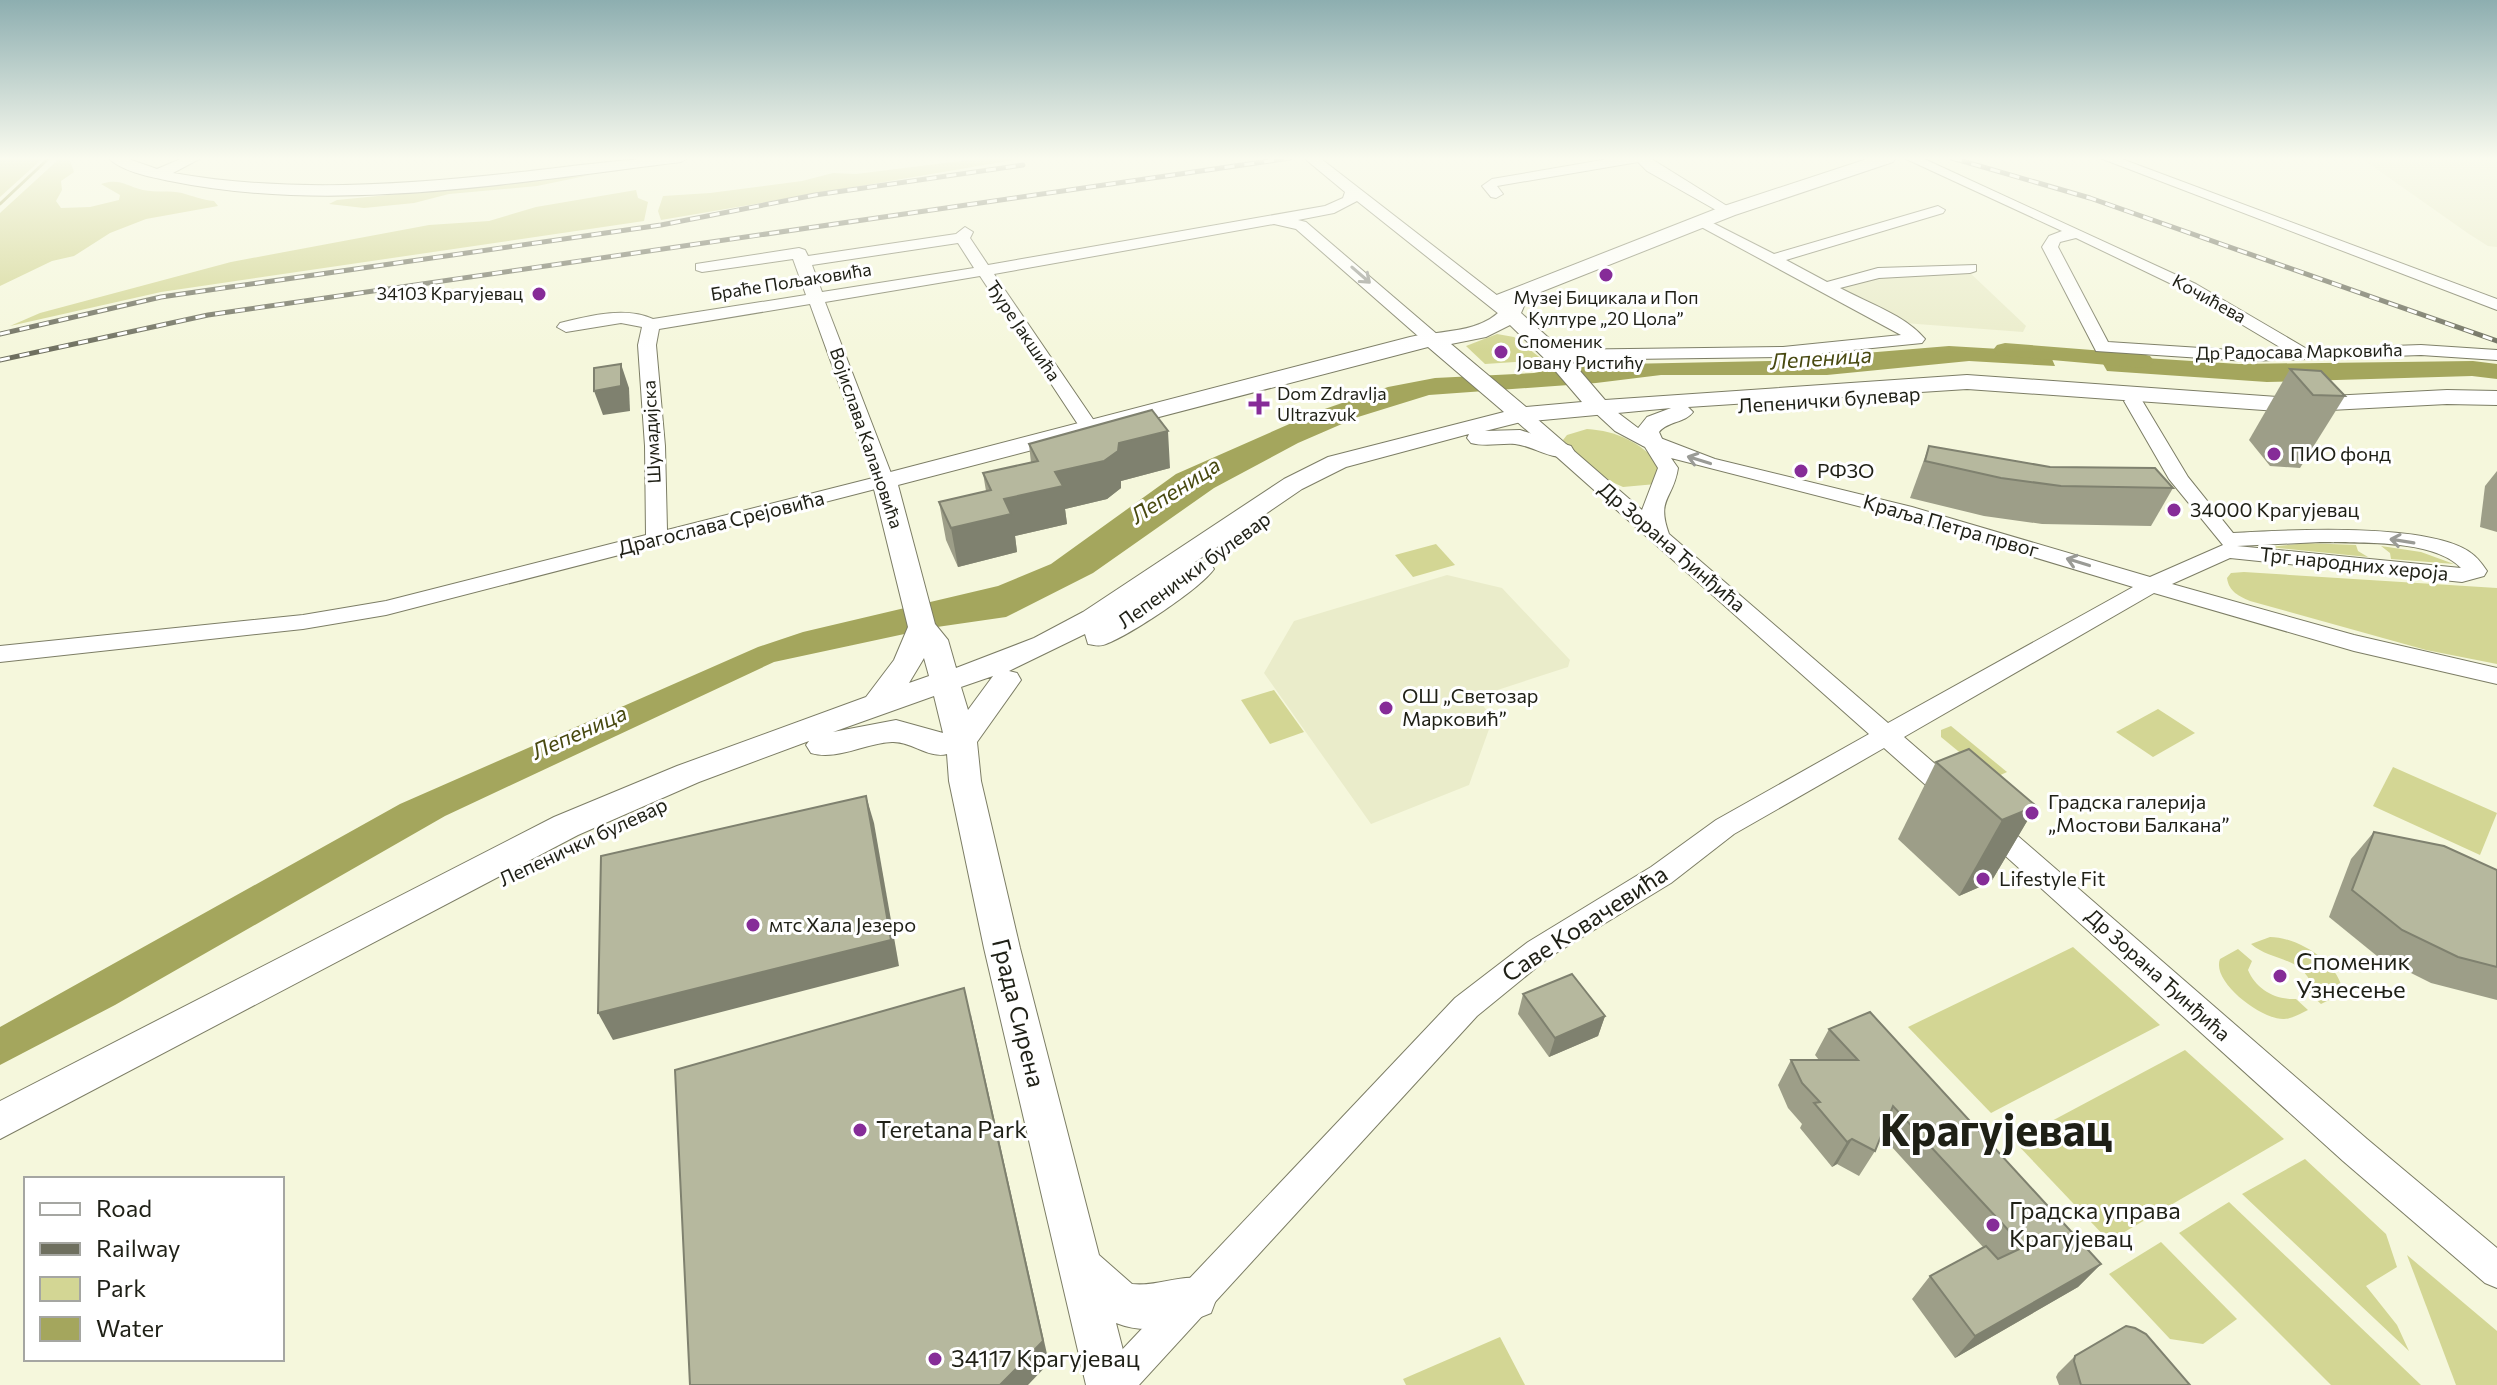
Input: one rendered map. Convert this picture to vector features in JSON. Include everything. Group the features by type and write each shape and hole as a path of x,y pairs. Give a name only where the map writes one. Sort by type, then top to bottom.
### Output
{"main road":[{"name":"Драгослава Срејовића","path":"884,481 1432,339 1451,338 1503,314 1519,293 1698,223"},
{"name":"Драгослава Срејовића","path":"1432,339 1441,332 1503,314"},
{"path":"1503,314 1530,332 1598,407"},
{"path":"1432,339 1518,413"},
{"name":"Лепенички булевар","path":"0,1141 567,845 644,811 822,745 1044,645 1093,618 1248,511 1308,475 1375,450 1518,413 1967,382 2291,405"},
{"name":"Лепенички булевар","path":"1598,407 1681,412 1969,391 2255,410 2291,405 2447,397 2497,398"},
{"path":"1651,441 1647,432 1650,426 1681,412"},
{"name":"Лепенички булевар","path":"0,1121 566,826 688,774 877,704 1006,680 1084,645 1127,620 1174,589 1261,522 1328,480 1379,460 1457,439 1518,413"},
{"path":"1457,439 1520,437 1562,451"},
{"name":"Војислава Калановића","path":"884,481 914,587 937,695"},
{"path":"877,704 924,636 958,658 975,660 1044,645"},
{"path":"822,745 899,729 951,743 1006,680"},
{"name":"Града Сирена","path":"937,695 965,781 1002,948 1112,1385"},
{"path":"1080,1266 1099,1289 1116,1302 1139,1310 1167,1307 1195,1297"}],"street":[{"name":"Браће Пољаковића","path":"566,327 624,318 644,320 651,325 1260,223"},
{"path":"1311,223 1432,339"},
{"path":"1392,223 1503,314"},
{"path":"1556,358 1783,352 1915,338 1902,327 1701,223"},
{"path":"1771,260 1896,223"},
{"name":"Кочићева","path":"2056,223 2190,287 2303,354"},
{"path":"2278,223 2497,305"},
{"name":"Др Радосава Марковића","path":"2068,228 2072,234 2054,239 2050,247 2102,347 2222,355 2421,350 2497,355"},
{"name":"Ђуре Јакшића","path":"800,257 964,235 984,271 1090,428"},
{"path":"702,267 800,257"},
{"name":"Војислава Калановића","path":"800,257 884,481"},
{"path":"1826,287 1878,273 1970,268"},
{"name":"Шумадијска","path":"651,325 647,345 655,446 657,539"},
{"path":"2133,401 2179,479 2227,545 2196,565 2152,585"},
{"name":"Краља Петра првог","path":"1598,407 1651,441 1679,454 1930,518 2152,585"},
{"name":"Др Зорана Ђинђића","path":"1518,413 1887,734 2355,1150 2497,1271"},
{"path":"1651,441 1668,468 1665,485 1651,507 1659,534"},
{"name":"Драгослава Срејовића","path":"0,654 357,613 454,592 884,481"},
{"path":"1600,485 1631,491 1665,485"},
{"name":"Трг народних хероја","path":"2306,534 2381,538 2436,548 2461,557 2475,566 2476,571 2450,574 2227,545 2306,534"},
{"path":"2196,565 2199,580 2208,592 2242,613"},
{"path":"2152,585 2242,613 2428,662 2497,676"},
{"name":"Саве Ковачевића","path":"1112,1385 1466,1007 1502,976 1661,875 1725,827 2152,585"},
{"path":"2428,662 2497,693"}],"shaded area":[{"path":"2453,223 2497,223 2497,247 2488,246"},
{"path":"1968,271 2026,326 2023,332 1904,323 1831,287 1870,276"},
{"name":"ОШ „Светозар Марковић”","path":"1447,575 1502,588 1570,660 1568,667 1476,697 1493,718 1469,785 1371,824 1264,673 1294,621"}],"green space":[{"path":"0,223 137,223 110,233 74,256 52,261 0,286"},
{"path":"633,223 161,292 10,326 40,313 231,262 429,225"},
{"path":"1497,334 1514,337 1543,360 1485,364 1466,346"},
{"path":"1587,429 1618,435 1644,450 1660,465 1656,484 1623,487 1588,465 1563,440 1567,435"},
{"path":"2306,543 2356,545 2358,551 2368,557 2269,547"},
{"path":"1436,544 1455,565 1413,577 1395,555"},
{"path":"2381,546 2421,552 2454,564 2391,559 2390,553"},
{"path":"2231,573 2497,588 2497,664 2426,650 2250,601 2238,595 2228,583"},
{"path":"1274,690 1304,732 1270,744 1241,700"},
{"path":"2158,709 2195,733 2153,757 2116,732"},
{"path":"1951,726 2007,772 1992,779 1941,737 1941,730"},
{"path":"2393,767 2497,813 2480,855 2373,806"},
{"path":"2270,937 2293,942 2316,954 2334,972 2343,993 2321,1004 2309,993 2312,986 2301,969 2251,944"},
{"path":"2073,947 2160,1025 1991,1113 1908,1027"},
{"path":"2238,949 2252,961 2248,970 2261,988 2281,998 2296,999 2308,1010 2287,1019 2275,1018 2240,998 2223,978 2219,968 2220,959"},
{"path":"2185,1050 2284,1139 2109,1241 2014,1141"},
{"path":"2305,1159 2386,1234 2397,1267 2366,1286 2397,1325 2409,1351 2242,1194"},
{"path":"2229,1202 2421,1385 2331,1385 2179,1233"},
{"path":"2161,1242 2237,1319 2203,1344 2170,1339 2109,1274"},
{"path":"2407,1255 2497,1331 2497,1385 2456,1385"},
{"path":"1500,1337 1525,1385 1406,1385 1403,1379"}],"water":[{"path":"1949,346 2049,352 2055,366 1969,361 1827,375 1661,375 1429,395 1358,417 1298,443 1214,488 1093,573 1006,617 937,627 774,662 445,816 115,1005 0,1065 0,1027 400,804 758,647 803,632 998,586 1051,564 1176,474 1319,411 1388,387 1435,378 1534,373 1575,365 1770,361"},
{"path":"2098,355 2239,364 2473,361 2497,364 2497,379 2472,376 2267,382 2107,371"}],"building":[{"path":"621,364 621,386 594,391 594,368"},
{"path":"2290,369 2321,371 2345,396 2313,395"},
{"path":"1152,410 1168,431 1119,443 1118,451 1104,461 1055,472 1063,486 1004,499 1011,514 951,528 939,502 991,490 983,473 1038,461 1029,444"},
{"path":"1929,446 2050,467 2155,468 2173,488 2061,486 2001,478 1925,461"},
{"path":"1969,749 2036,806 2002,820 1936,762"},
{"name":"мтс Хала Језеро","path":"866,796 891,940 598,1013 601,856"},
{"path":"2374,832 2444,846 2497,870 2497,967 2458,957 2402,930 2352,890"},
{"path":"1572,974 1605,1016 1555,1038 1523,994"},
{"path":"964,988 1043,1341 1000,1385 690,1385 675,1070"},
{"path":"1870,1012 2101,1264 1975,1336 1930,1276 1986,1246 1998,1259 2024,1247 1893,1106 1875,1151 1852,1139 1847,1142 1814,1103 1820,1102 1802,1083 1791,1060 1858,1060 1829,1029"},
{"path":"2126,1326 2146,1334 2190,1385 2081,1385 2075,1356"}],"waterway":[{"name":"Лепеница","path":"2005,350 2142,361"}],"railway":[{"path":"0,334 161,297 673,223"},
{"path":"0,360 208,315 845,223"},
{"path":"2160,223 2497,341"}],"place":[{"name":"Музеј Бицикала и Поп Културе „20 Цола”","path":"1606,275"},
{"name":"34103 Крагујевац","path":"539,294"},
{"name":"Споменик Јовану Ристићу","path":"1501,352"},
{"name":"Dom Zdravlja Ultrazvuk","path":"1259,404"},
{"name":"ПИО фонд","path":"2274,454"},
{"name":"РФЗО","path":"1801,471"},
{"name":"34000 Крагујевац","path":"2174,510"},
{"name":"ОШ „Светозар Марковић”","path":"1386,708"},
{"name":"Градска галерија „Мостови Балкана”","path":"2032,813"},
{"name":"Lifestyle Fit","path":"1983,879"},
{"name":"мтс Хала Језеро","path":"753,925"},
{"name":"Споменик Узнесење","path":"2280,976"},
{"name":"Teretana Park","path":"860,1130"},
{"name":"Градска управа Крагујевац","path":"1993,1225"},
{"name":"34117 Крагујевац","path":"935,1359"}],"district":[{"name":"Крагујевац","path":"1996,1131"}]}
